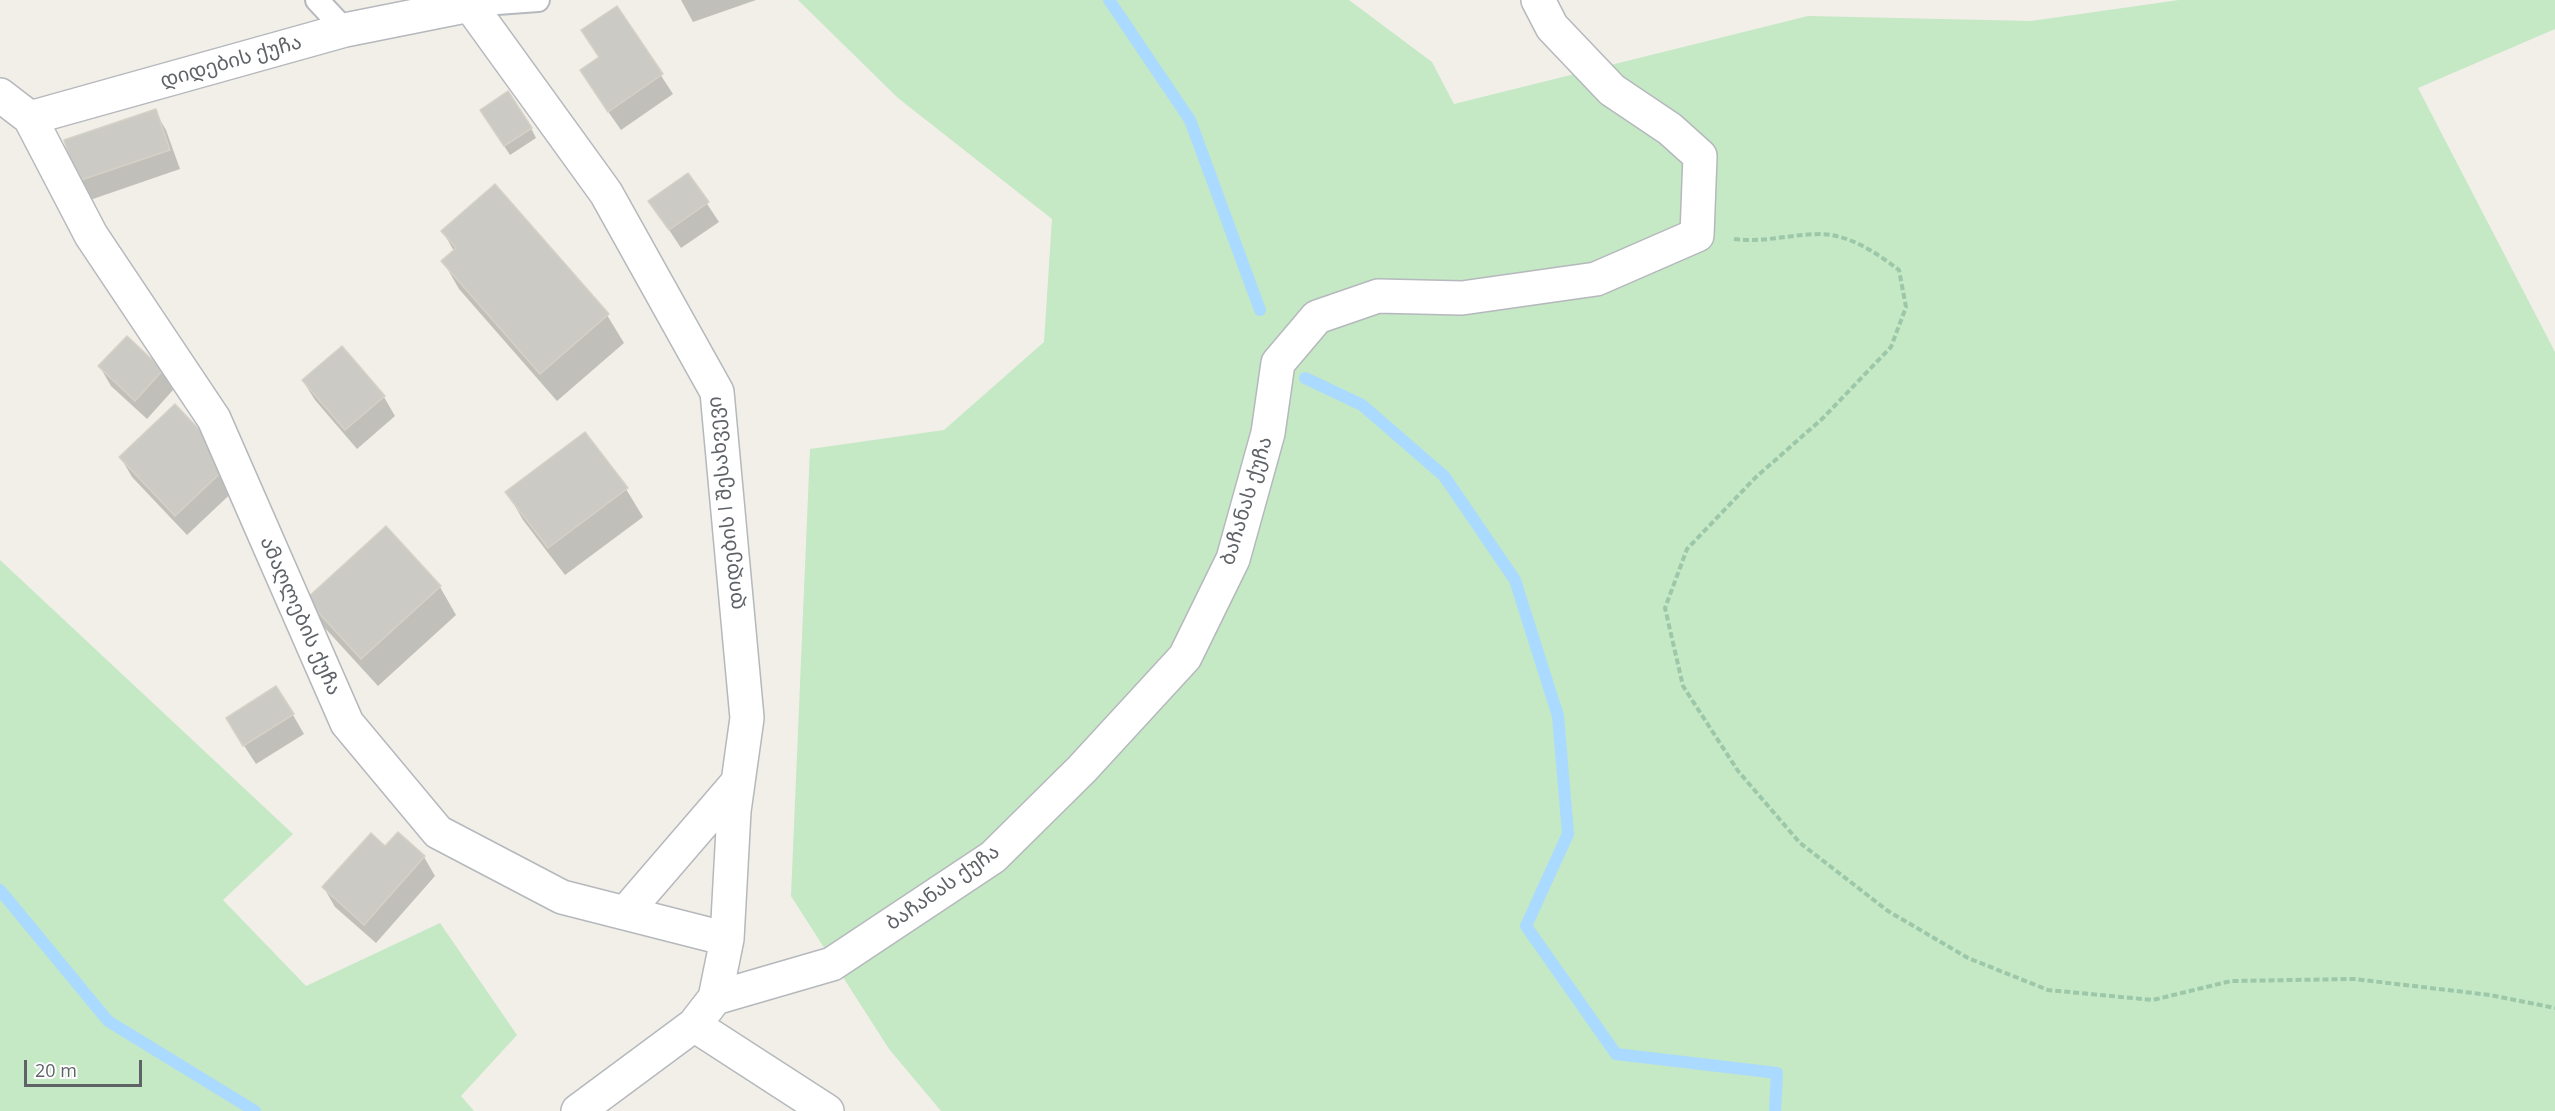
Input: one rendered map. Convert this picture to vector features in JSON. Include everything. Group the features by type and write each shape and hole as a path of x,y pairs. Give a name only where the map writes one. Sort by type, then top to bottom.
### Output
{"street":[{"path":"1538,0 1552,27 1612,90 1670,129 1700,156 1697,235"},
{"name":"დიდების ქუჩა","path":"30,118 345,30 470,5"},
{"name":"დიდების I შესახვევი","path":"470,5 606,193 717,392 747,718 734,811 727,939 716,998"},
{"path":"0,95 30,118"},
{"name":"ამაღლების ქუჩა","path":"30,118 91,235 214,419 347,723 438,832 562,897 727,939"},
{"name":"ბაჩანას ქუჩა","path":"716,998 832,964 993,857 1082,769 1185,657 1233,559 1268,433 1278,363 1317,317 1378,296 1462,298 1596,279 1697,235"},
{"path":"626,912 738,783"},
{"path":"578,1111 694,1025 716,998"},
{"path":"694,1025 827,1111"}],"lane":[{"path":"317,0 345,30"},
{"path":"470,5 538,0"}],"path":[{"path":"1697,235 1756,242 1822,234 1870,248 1899,270 1906,307 1891,347 1823,418 1755,478 1687,549 1665,609 1683,686 1738,771 1800,843 1888,911 1958,952 2048,990 2153,1000 2231,981 2354,979 2490,995 2555,1008"}],"green space":[{"path":"798,0 1349,0 1432,62 1454,104 1808,16 2031,21 2179,0 2555,0 2555,29 2418,88 2555,352 2555,1111 941,1111 889,1049 791,896 810,449 944,430 1044,342 1052,219 898,98"},
{"path":"0,560 293,834 223,900 306,986 440,923 517,1035 461,1096 474,1111 0,1111"}],"building":[{"path":"617,6 663,74 608,112 580,70 599,57 581,30"},
{"path":"508,91 532,128 504,146 480,110"},
{"path":"156,109 170,150 78,181 64,140"},
{"path":"688,173 709,202 669,230 648,201"},
{"path":"495,184 609,314 540,374 441,261 456,248 441,231"},
{"path":"127,336 163,370 135,401 98,366"},
{"path":"342,346 385,396 345,430 302,380"},
{"path":"175,404 231,463 175,516 119,457"},
{"path":"585,432 628,488 548,548 505,492"},
{"path":"386,526 441,586 361,659 306,599"},
{"path":"276,686 294,714 243,746 226,718"},
{"path":"398,832 425,856 364,925 322,887 371,833 385,846"}],"waterway":[{"path":"1109,0 1190,120 1260,310"},
{"path":"1305,378 1362,405 1444,476 1515,580 1558,716 1568,834 1526,926 1616,1054 1777,1073 1775,1111"},
{"path":"0,890 108,1021 255,1111"}]}
